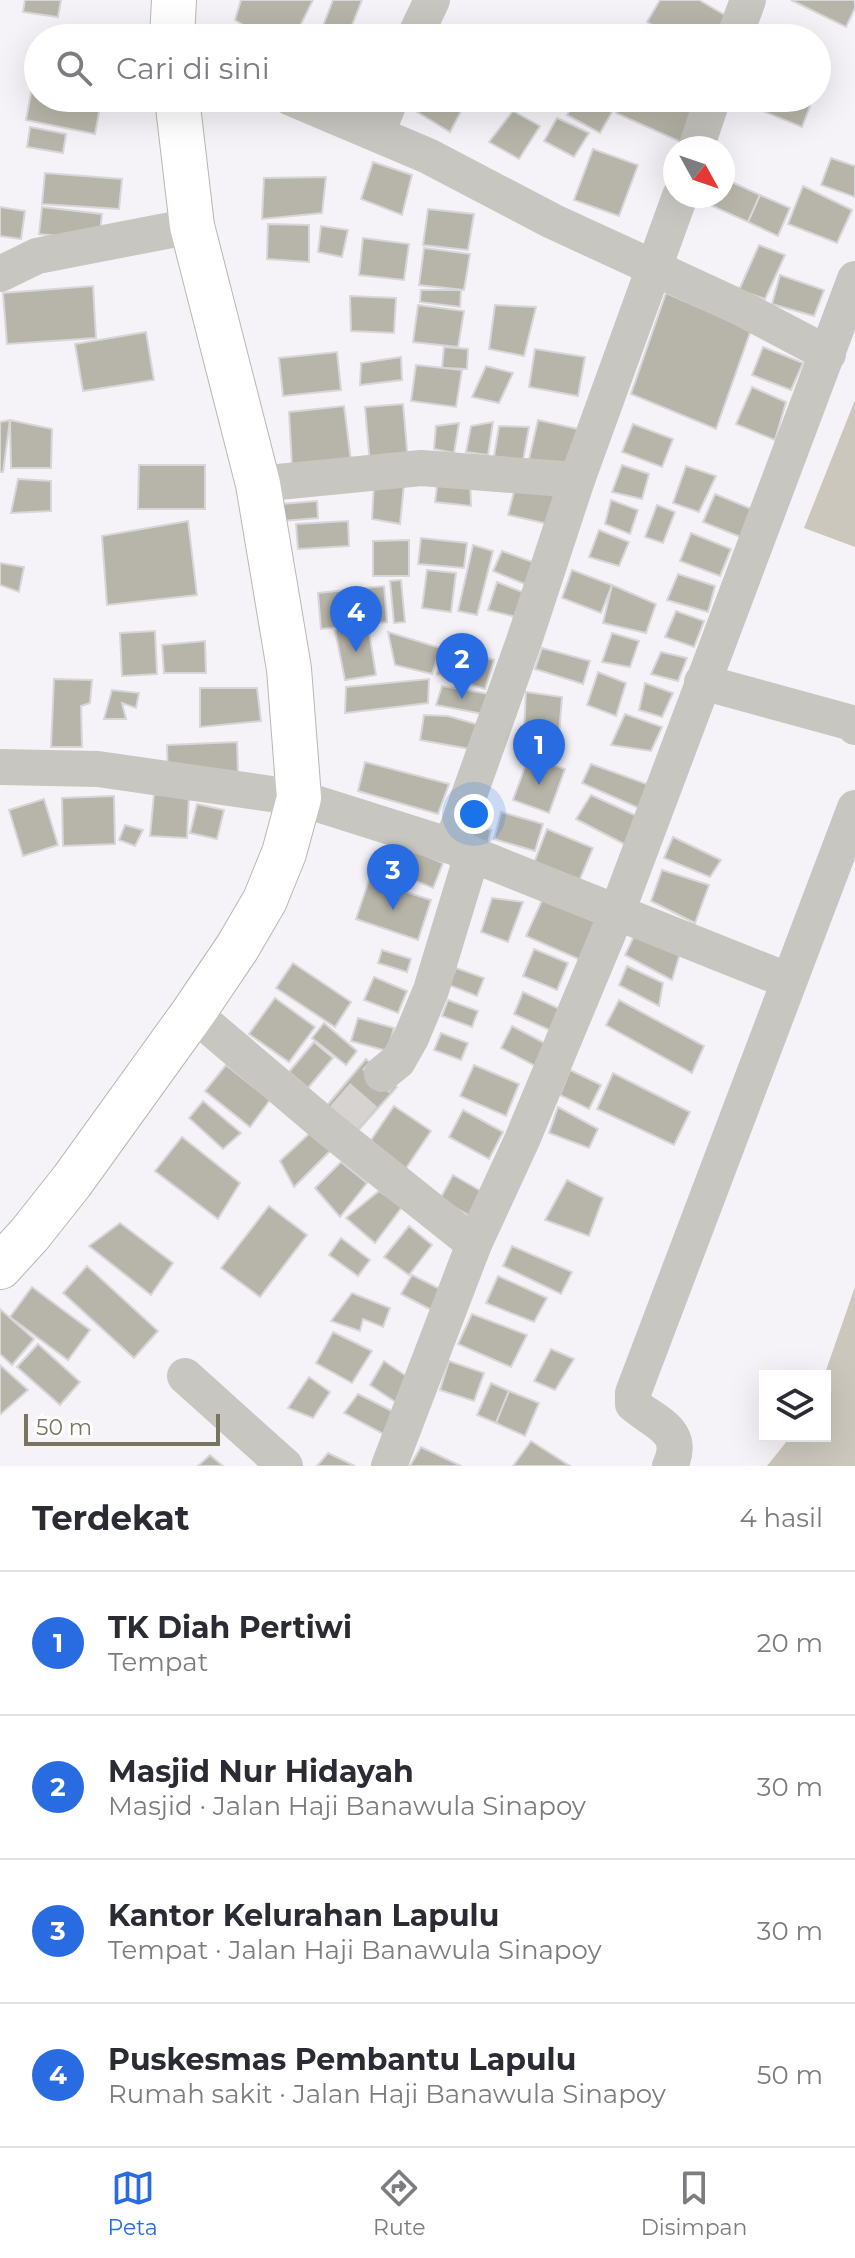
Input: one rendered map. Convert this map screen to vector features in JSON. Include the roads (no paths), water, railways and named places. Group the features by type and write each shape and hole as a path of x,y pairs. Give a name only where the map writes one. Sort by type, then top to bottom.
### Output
{"highway":[{"path":"173,24 174,0"},
{"path":"0,1267 72,1181 193,1013 265,900 284,853 299,798 289,669 258,484 192,226 179,112"}],"street":[{"path":"421,24 432,0"},
{"path":"739,24 748,0"},
{"path":"325,112 428,156 552,221 741,308 828,354"},
{"path":"377,133 385,112"},
{"path":"700,136 708,112"},
{"path":"382,1074 398,1061 431,990 462,851 524,641 577,480 676,208"},
{"path":"0,274 37,256 192,226"},
{"path":"389,1466 474,1244 522,1140 617,912 855,279"},
{"path":"258,484 421,468 577,480"},
{"path":"702,682 852,723 855,727"},
{"path":"0,767 98,769 299,798 462,851 779,977"},
{"path":"670,1466 674,1441 669,1429 633,1404 633,1393 855,808"},
{"path":"193,1013 336,1127 474,1244"},
{"path":"185,1376 285,1466"}],"tunnel":[{"path":"340,1122 382,1074"}],"place":[{"name":"Puskesmas Pembantu Lapulu","path":"356,652"},
{"name":"Masjid Nur Hidayah","path":"462,699"},
{"name":"TK Diah Pertiwi","path":"539,785"},
{"name":"Kantor Kelurahan Lapulu","path":"393,910"}]}
